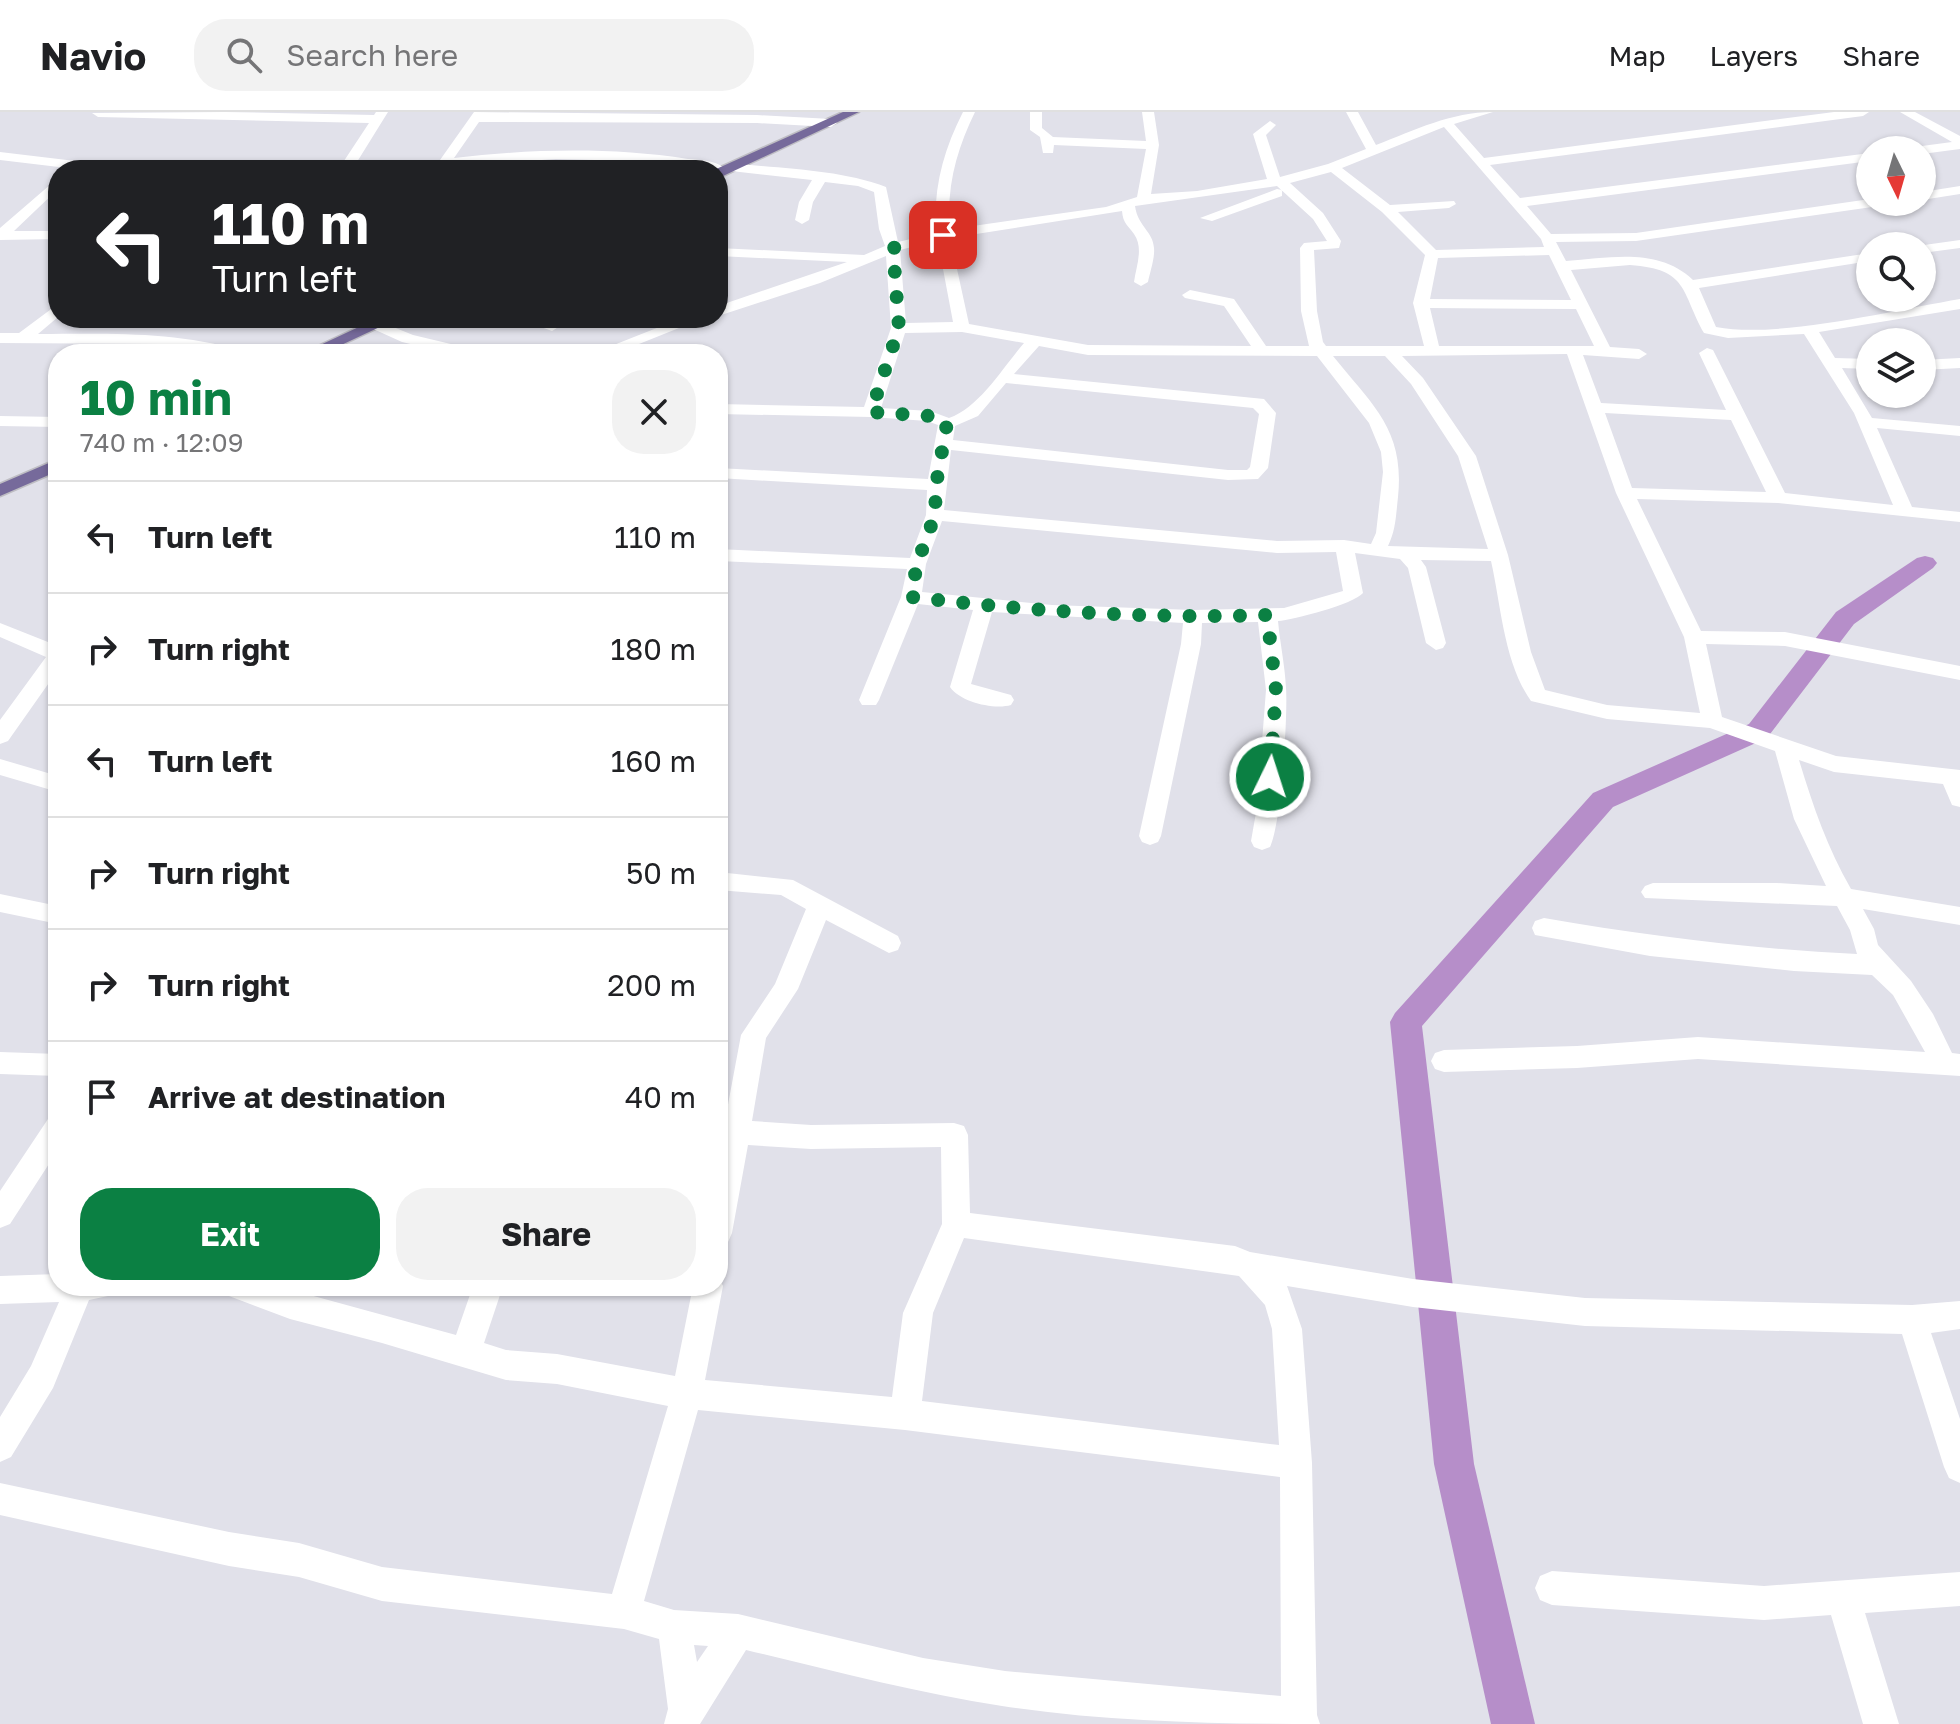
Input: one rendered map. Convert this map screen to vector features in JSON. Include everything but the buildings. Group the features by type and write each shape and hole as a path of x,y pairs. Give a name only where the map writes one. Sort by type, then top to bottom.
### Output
{"main road":[{"path":"827,122 842,112"},
{"path":"728,165 853,112"},
{"path":"318,344 359,328"},
{"path":"330,344 363,328"},
{"path":"0,483 48,461"},
{"path":"0,491 48,469"}],"street":[{"path":"962,327 950,269 942,204 946,162 969,112"},
{"path":"1036,112 1036,130 1046,135 1048,146 1153,145"},
{"path":"1143,199 1153,145 1148,112"},
{"path":"1352,112 1372,149"},
{"path":"1207,218 1282,184 1333,167 1372,149 1446,122 1487,112"},
{"path":"1480,162 1863,112"},
{"path":"1906,112 1960,143"},
{"path":"98,113 379,116"},
{"path":"446,160 478,115 827,122"},
{"path":"351,160 379,116"},
{"path":"633,130 642,118"},
{"path":"1921,120 1947,119"},
{"path":"1446,122 1555,251 1604,350"},
{"path":"1270,125 1259,134 1282,184 1318,216 1334,241 1334,245 1307,248 1309,311 1315,343 1377,422 1390,452 1392,472 1385,533 1377,550"},
{"path":"615,155 624,143"},
{"path":"1936,147 1960,143"},
{"path":"470,160 544,154 599,154 674,160"},
{"path":"593,160 599,154"},
{"path":"0,156 48,164"},
{"path":"1517,203 1856,159"},
{"path":"1333,167 1387,209 1432,254 1555,251 1648,261 1672,268 1690,285 1710,330 1717,334 1809,329 1960,304"},
{"path":"728,170 860,182 881,190 886,229 893,248 899,328 871,412"},
{"path":"802,220 806,202 821,177"},
{"path":"728,308 893,248 947,234 1108,211 1143,199 1282,184"},
{"path":"1936,194 1960,190"},
{"path":"1,235 48,191"},
{"path":"1128,204 1130,222 1142,234 1147,248 1141,282"},
{"path":"1387,209 1449,204"},
{"path":"1555,251 1856,205"},
{"path":"1,235 48,235"},
{"path":"1936,247 1960,244"},
{"path":"728,252 870,258"},
{"path":"1432,254 1421,303 1433,352"},
{"path":"1690,285 1856,259"},
{"path":"1190,295 1229,302 1262,351"},
{"path":"1421,303 1582,305"},
{"path":"21,340 48,317"},
{"path":"899,328 962,327 1088,350 1433,352 1573,349 1639,354"},
{"path":"100,339 104,328"},
{"path":"392,328 408,339 431,344"},
{"path":"626,344 669,328"},
{"path":"1809,329 1866,422 1904,509"},
{"path":"0,338 185,341 197,344"},
{"path":"728,409 871,412 930,416 947,423 961,422 970,416 1034,342"},
{"path":"1573,349 1625,493 1694,637 1712,721"},
{"path":"1389,351 1417,381 1467,456 1499,555 1531,686 1538,696 1607,712 1712,721 1834,764 1955,777 1960,799"},
{"path":"1707,353 1778,498"},
{"path":"1831,363 1856,364"},
{"path":"1936,364 1960,363"},
{"path":"945,444 1228,475 1252,475 1259,468 1268,413 1258,403 1002,378"},
{"path":"1596,408 1735,415"},
{"path":"0,421 48,422"},
{"path":"1866,422 1960,431"},
{"path":"869,700 911,597 917,564 935,515 936,485 947,423"},
{"path":"728,474 936,485"},
{"path":"1625,493 1778,498 1904,509 1960,520"},
{"path":"935,515 1277,547 1344,546 1406,554 1499,555"},
{"path":"911,597 984,606 1193,617 1288,614 1300,606 1353,593 1344,546"},
{"path":"1406,554 1417,567 1436,643"},
{"path":"728,555 917,564"},
{"path":"984,606 960,687 972,694 1004,700"},
{"path":"1262,841 1268,807 1276,690 1267,615"},
{"path":"1150,836 1191,644 1193,617"},
{"path":"0,629 48,650"},
{"path":"1694,637 1785,639 1960,673"},
{"path":"0,736 48,668"},
{"path":"1785,748 1805,819 1818,851 1846,897 1862,929 1866,947 1878,965 1902,988 1951,1064"},
{"path":"0,767 48,781"},
{"path":"728,882 785,886 889,943"},
{"path":"1653,892 1777,892 1846,897 1960,916"},
{"path":"0,903 48,913"},
{"path":"728,1185 754,1035 785,989 820,904"},
{"path":"1544,928 1650,946 1794,961 1878,965"},
{"path":"1444,1061 1577,1057 1698,1048 1951,1064"},
{"path":"0,1063 48,1065"},
{"path":"739,1132 811,1137 954,1135 956,1224 918,1313 905,1414"},
{"path":"0,1215 48,1142"},
{"path":"956,1224 1235,1260 1249,1266 1413,1293 1585,1312 1912,1320 1960,1315"},
{"path":"0,1499 229,1549 299,1560 382,1584 624,1612 674,1627 738,1631 923,1675 1005,1689 1301,1720 1296,1463 1287,1329 1277,1297 1249,1266"},
{"path":"0,1290 48,1288"},
{"path":"0,1446 42,1377 83,1296"},
{"path":"266,1296 466,1351 506,1365 557,1369 687,1394 905,1414 1296,1463"},
{"path":"466,1351 485,1296"},
{"path":"624,1612 687,1394 706,1296"},
{"path":"1912,1320 1960,1467"},
{"path":"1552,1588 1764,1603 1960,1589"},
{"path":"1843,1597 1881,1724"},
{"path":"674,1627 684,1716"},
{"path":"684,1716 738,1631"}],"waterway":[{"path":"1513,1724 1454,1464 1406,1022 1603,800 1758,731 1845,618 1925,563"}],"route":[{"path":"943,235 893,248 899,328 871,412 930,416 947,423 936,485 935,515 917,564 911,597 984,606 1095,613 1193,617 1267,615 1276,690 1270,777"}]}
